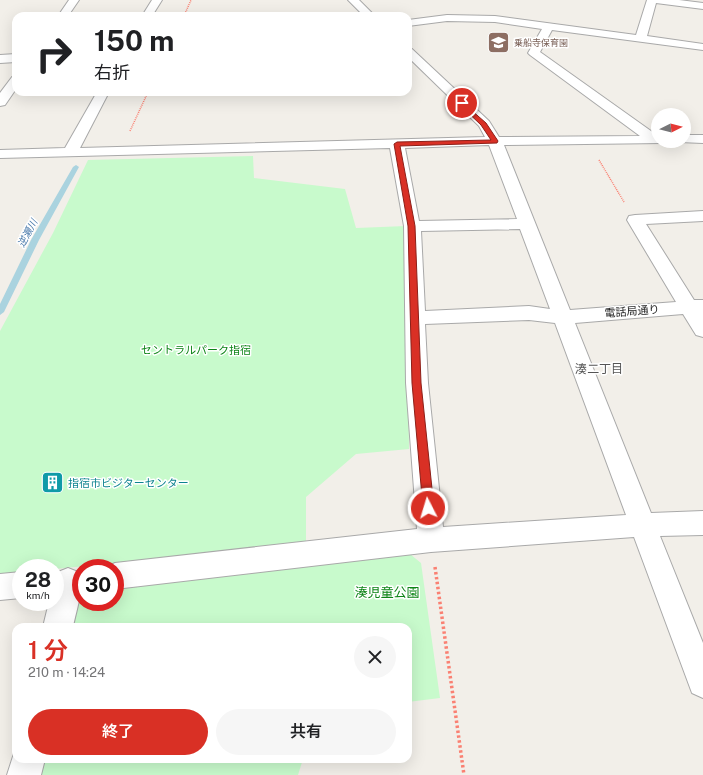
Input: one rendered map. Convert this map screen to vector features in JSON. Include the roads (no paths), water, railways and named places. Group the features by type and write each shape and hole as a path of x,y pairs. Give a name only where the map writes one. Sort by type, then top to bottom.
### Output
{"street":[{"path":"66,12 74,0"},
{"path":"150,12 157,0"},
{"path":"353,0 366,12"},
{"path":"641,38 653,0 703,6"},
{"path":"412,22 447,18 495,18 703,47"},
{"path":"550,26 534,53 651,136"},
{"path":"412,56 484,124 495,141 703,682"},
{"path":"0,59 12,58"},
{"path":"0,102 12,86"},
{"path":"70,152 101,96"},
{"path":"691,139 703,139"},
{"path":"0,154 495,141 651,140"},
{"path":"397,144 412,226 417,383 431,540"},
{"path":"703,216 635,220 696,307 703,330"},
{"path":"412,226 527,224"},
{"name":"電話局通り","path":"416,318 529,313 562,317 696,307"},
{"path":"124,575 431,540 643,525 703,523"},
{"path":"59,623 68,581"},
{"path":"0,587 12,586"},
{"path":"24,775 27,763"}],"waterway":[{"name":"逆瀬川","path":"0,312 35,240 76,167"}],"place":[{"name":"乗船寺保育園","path":"498,42"},
{"name":"指宿市ビジターセンター","path":"53,483"}],"district":[{"name":"湊二丁目","path":"599,369"}],"park label":[{"name":"セントラルパーク指宿","path":"196,350"},
{"name":"湊児童公園","path":"387,592"}]}
